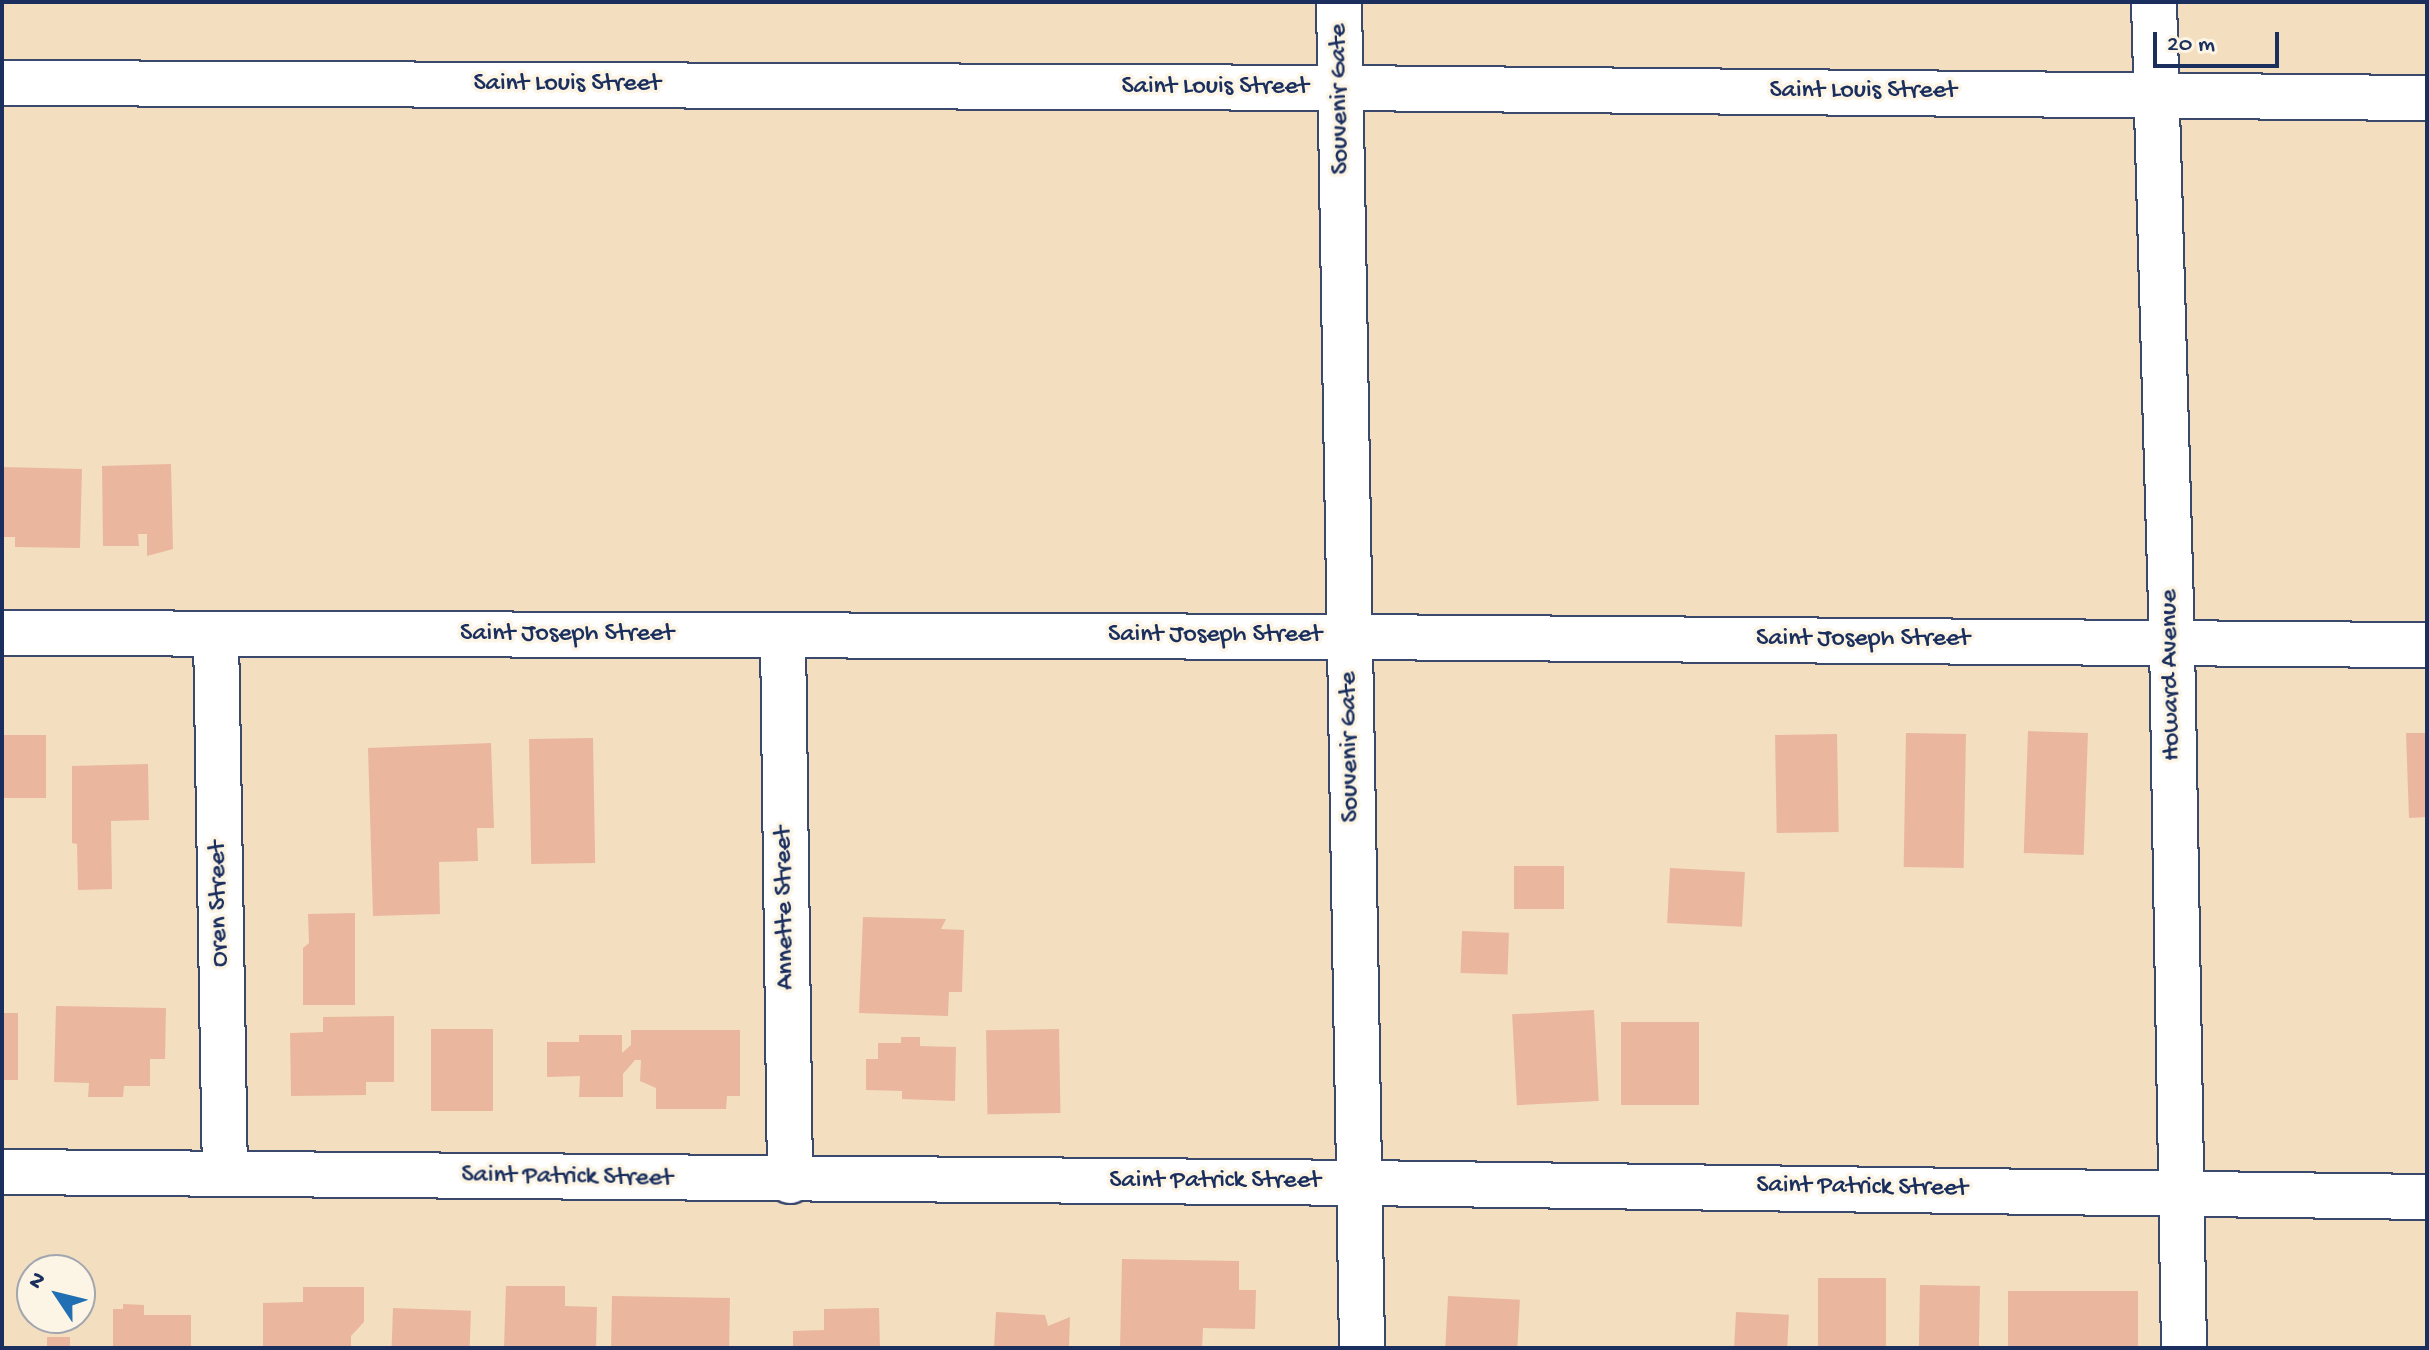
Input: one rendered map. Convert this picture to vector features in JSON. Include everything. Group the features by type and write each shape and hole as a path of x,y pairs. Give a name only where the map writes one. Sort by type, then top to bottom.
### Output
{"street":[{"name":"Souvenir Gate","path":"1339,2 1362,1348"},
{"name":"Howard Avenue","path":"2154,2 2172,641 2184,1348"},
{"name":"Saint Louis Street","path":"2,83 1341,88 2427,98"},
{"name":"Saint Joseph Street","path":"2,633 2172,641 2427,645"},
{"name":"Oren Street","path":"216,634 225,1174"},
{"name":"Annette Street","path":"783,636 790,1181"},
{"name":"Saint Patrick Street","path":"2,1172 790,1181 1359,1183 2427,1197"}],"building":[{"path":"171,464 173,549 147,556 147,534 138,534 139,546 103,546 102,466"},
{"path":"3,467 82,469 80,548 15,547 15,537 2,537"},
{"path":"2028,731 2088,733 2084,855 2024,853"},
{"path":"1906,733 1966,734 1964,868 1904,867"},
{"path":"2406,733 2427,733 2427,817 2409,818"},
{"path":"1837,734 1839,832 1777,833 1775,735"},
{"path":"2,735 46,735 46,798 2,798"},
{"path":"593,738 595,863 531,864 529,739"},
{"path":"491,743 494,828 477,828 478,861 439,862 440,914 373,916 368,748"},
{"path":"148,764 149,820 111,821 112,889 78,890 77,844 72,843 72,766"},
{"path":"1514,866 1564,866 1564,909 1514,909"},
{"path":"1670,868 1745,872 1742,927 1667,923"},
{"path":"355,913 355,1005 303,1005 303,948 309,943 308,914"},
{"path":"863,917 946,919 941,929 964,930 962,992 949,992 948,1016 859,1013"},
{"path":"1462,931 1509,933 1508,975 1461,973"},
{"path":"56,1006 166,1008 165,1059 150,1059 150,1086 124,1086 123,1097 88,1097 89,1083 54,1082"},
{"path":"1594,1010 1599,1101 1517,1105 1512,1014"},
{"path":"2,1013 18,1013 18,1080 2,1080"},
{"path":"394,1016 394,1082 366,1082 366,1095 291,1096 290,1033 323,1032 323,1017"},
{"path":"1621,1022 1699,1022 1699,1105 1621,1105"},
{"path":"431,1029 493,1029 493,1111 431,1111"},
{"path":"1059,1029 1060,1113 987,1114 986,1030"},
{"path":"631,1030 740,1030 740,1096 727,1096 726,1109 656,1109 656,1088 640,1081 641,1060 635,1060 623,1074 623,1097 579,1097 580,1076 547,1077 547,1042 579,1042 579,1035 622,1035 622,1053 631,1045"},
{"path":"901,1037 920,1037 920,1046 956,1047 955,1101 902,1099 902,1091 866,1090 866,1059 878,1059 878,1043 901,1043"},
{"path":"1122,1259 1239,1261 1239,1290 1256,1290 1255,1329 1203,1328 1202,1348 1120,1348"},
{"path":"1818,1278 1886,1278 1886,1348 1818,1348"},
{"path":"1920,1285 1980,1286 1979,1348 1919,1348"},
{"path":"506,1286 565,1286 565,1306 597,1307 596,1348 504,1348"},
{"path":"303,1287 364,1287 364,1322 351,1336 351,1348 263,1348 263,1303 303,1302"},
{"path":"2008,1291 2138,1291 2138,1348 2008,1348"},
{"path":"612,1296 730,1298 729,1348 611,1348"},
{"path":"1448,1296 1520,1300 1517,1348 1445,1348"},
{"path":"123,1304 144,1305 144,1315 191,1315 191,1348 113,1348 113,1309 123,1309"},
{"path":"393,1308 471,1311 470,1348 392,1348"},
{"path":"879,1308 880,1348 793,1348 793,1331 824,1330 824,1309"},
{"path":"996,1312 1045,1315 1048,1326 1070,1317 1069,1348 994,1348"},
{"path":"1736,1312 1789,1315 1787,1348 1734,1348"},
{"path":"47,1337 70,1337 70,1348 47,1348"}]}
